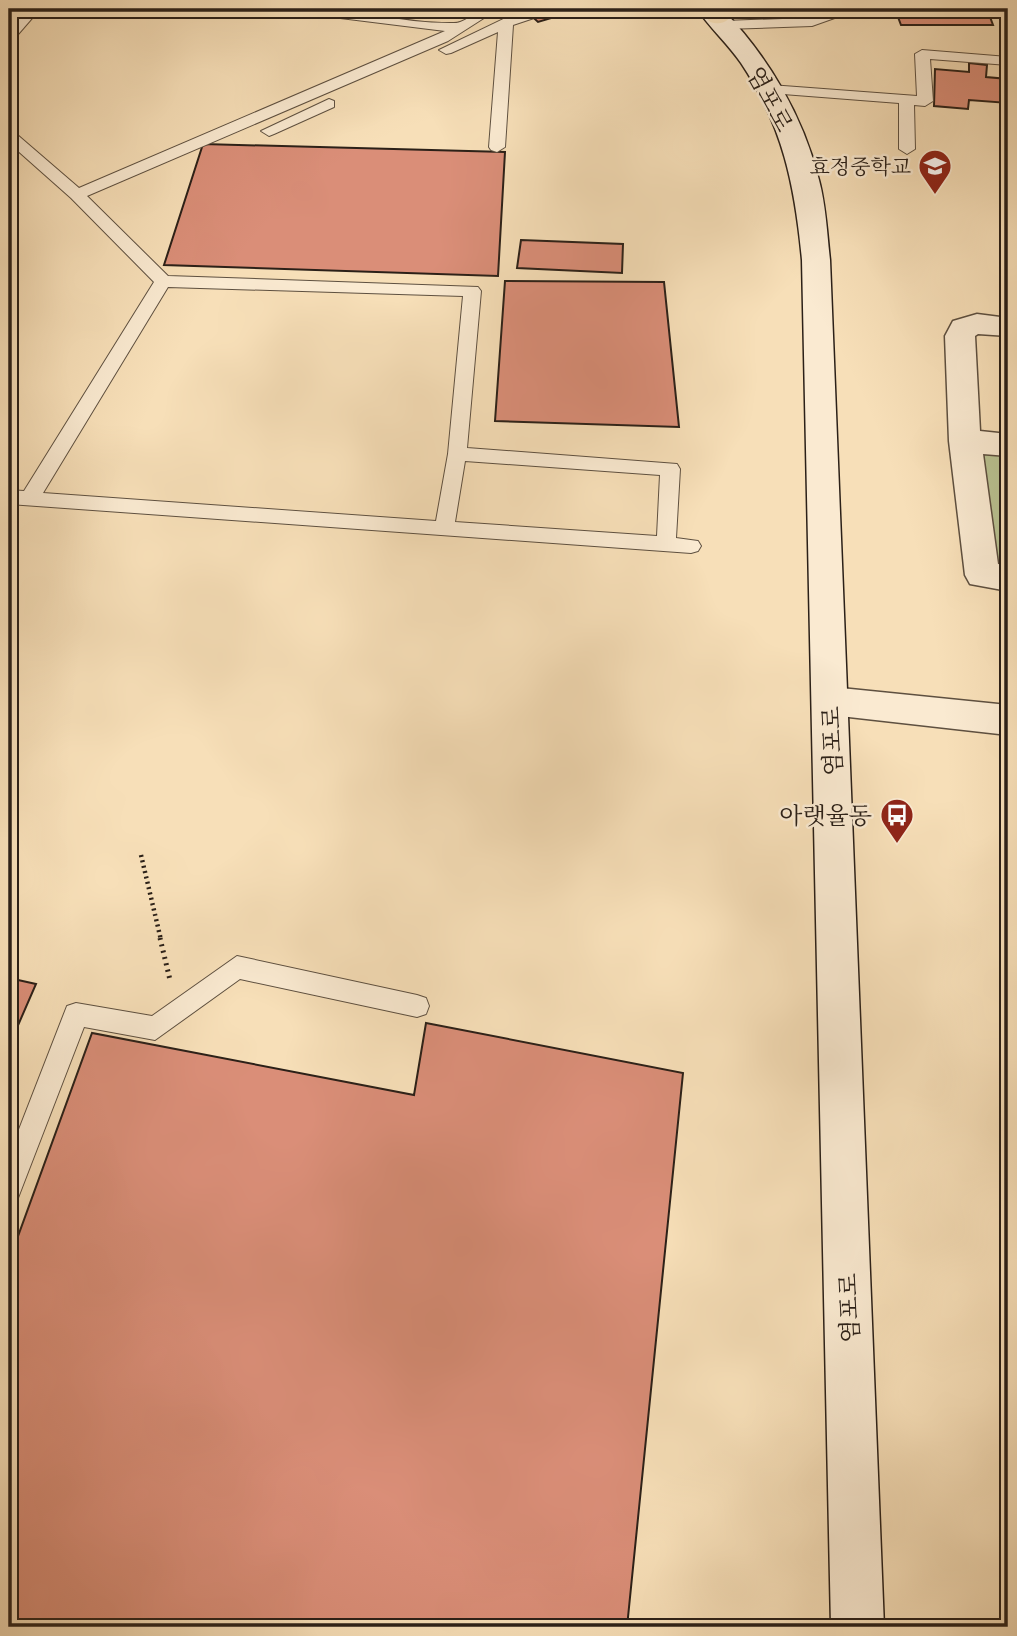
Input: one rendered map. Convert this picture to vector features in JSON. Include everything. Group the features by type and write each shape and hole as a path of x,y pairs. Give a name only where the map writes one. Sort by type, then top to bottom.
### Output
{"main road":[{"name":"염포로","path":"719,15 770,89 785,120 806,181 816,260 858,1627"},
{"path":"1008,327 977,324 963,328 960,336 965,441 982,575 1008,578"},
{"path":"965,441 1008,445"},
{"path":"831,701 1008,720"}],"lane":[{"path":"9,36 33,9"},
{"path":"300,9 459,28"},
{"path":"76,195 459,28 491,9"},
{"path":"269,131 506,23 554,9"},
{"path":"719,15 812,22 853,9"},
{"path":"497,147 506,23"},
{"path":"770,89 925,102 922,54 1008,61"},
{"path":"906,100 907,149"},
{"path":"9,135 76,195 163,281 472,291 457,454 444,528"},
{"path":"29,499 163,281"},
{"path":"457,454 670,469 666,544"},
{"path":"9,497 691,546"},
{"path":"9,1189 76,1014 155,1028 237,967 418,1006"}],"path":[{"path":"141,855 177,1011"}],"green space":[{"path":"965,441 1008,445 1008,578 982,575"}],"building":[{"path":"524,9 573,9 575,11 538,22"},
{"path":"895,9 987,9 993,25 901,25"},
{"path":"969,63 987,65 986,77 1008,79 1008,103 969,100 968,109 934,106 935,69 969,72"},
{"path":"203,144 505,152 498,276 164,265"},
{"path":"521,240 623,244 622,273 517,268"},
{"path":"505,281 664,282 679,427 495,421"},
{"path":"9,978 36,984 9,1046"},
{"path":"426,1023 683,1073 627,1627 9,1627 9,1261 92,1033 414,1095"}],"place":[{"name":"효정중학교","path":"935,196"},
{"name":"아랫율동","path":"897,845"}]}
